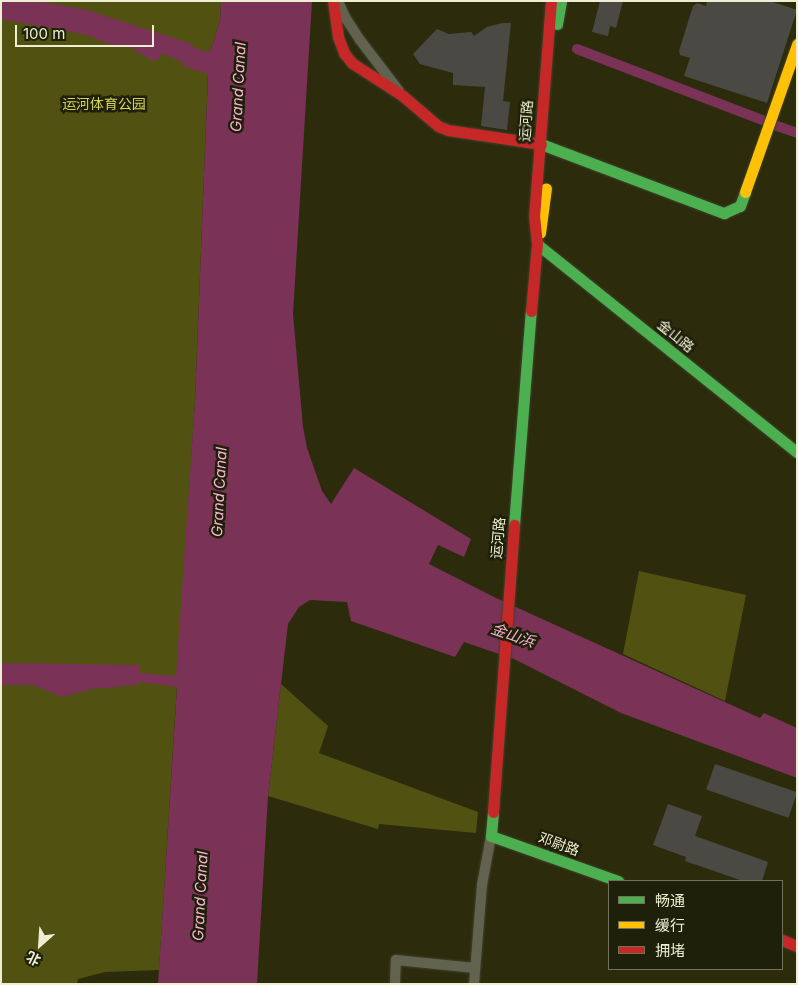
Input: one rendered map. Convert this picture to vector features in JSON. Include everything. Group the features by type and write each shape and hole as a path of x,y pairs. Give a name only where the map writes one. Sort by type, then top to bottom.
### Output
{"street":[{"path":"333,1 338,37 344,53 352,62 403,96 429,119 448,130 544,145 724,213 740,206 797,44"},
{"path":"338,1 345,17 360,40 403,96"},
{"path":"545,1 552,27"},
{"name":"运河路","path":"551,1 552,27"},
{"name":"运河路","path":"491,836 502,664 537,244 543,222 544,145 552,27 556,1"},
{"name":"运河路","path":"552,27 561,1"},
{"name":"金山路","path":"537,244 797,452"},
{"path":"474,984 482,885 491,836"},
{"name":"邓尉路","path":"491,836 615,880"},
{"path":"783,940 797,946"},
{"path":"395,984 396,960 475,968"}],"green space":[{"name":"运河体育公园","path":"1,1 221,1 220,21 211,49 208,74 195,401 159,970 105,972 78,979 77,984 1,984"},
{"path":"639,571 746,595 725,701 623,654"},
{"path":"281,684 328,726 319,753 478,812 476,833 379,824 378,829 268,796"}],"water":[{"path":"1,1 36,1 87,10 192,44 193,47 207,52 211,49 220,21 221,1 312,1 293,314 303,427 307,448 322,491 331,504 354,468 471,539 464,557 438,545 429,564 496,598 760,718 764,713 797,728 797,778 621,713 514,659 464,642 455,657 351,621 347,602 310,600 299,607 288,624 268,796 257,984 158,984 177,687 140,682 137,685 92,689 62,697 33,685 1,685 1,663 140,665 140,673 176,676 195,401 208,74 183,66 184,63 162,53 158,60 153,61 131,48 102,42 88,35 1,19"}],"building":[{"path":"600,1 623,1 616,28 610,26 608,36 592,32"},
{"path":"707,1 770,1 797,10 767,103 684,76 690,58 680,55 679,51 693,6 697,3 706,6"},
{"path":"511,23 503,101 510,102 507,130 481,126 485,87 453,85 453,73 420,64 413,54 437,29 449,34 471,32 474,36 487,27"},
{"path":"715,764 797,792 788,818 706,790"},
{"path":"668,804 702,816 695,836 768,862 762,880 740,880 685,861 686,857 653,845"}],"waterway":[{"path":"577,49 762,120"},
{"path":"777,126 797,133"}],"traffic: fast":[{"path":"557,24 561,1"},
{"path":"541,144 724,213 740,206 745,192"},
{"path":"537,244 797,452"},
{"path":"514,525 531,311"},
{"path":"493,812 491,836 615,880"}],"traffic: slow":[{"path":"745,192 797,44"},
{"path":"540,233 546,188"}],"traffic: jam":[{"path":"333,1 338,37 344,53 352,63 403,96 438,126 448,130 541,144"},
{"path":"531,311 537,244 534,217 551,1"},
{"path":"493,812 514,525"},
{"path":"783,940 797,946"}],"water label":[{"name":"Grand Canal","path":"238,87"},
{"name":"Grand Canal","path":"219,492"},
{"name":"金山浜","path":"513,635"},
{"name":"Grand Canal","path":"200,896"}]}
